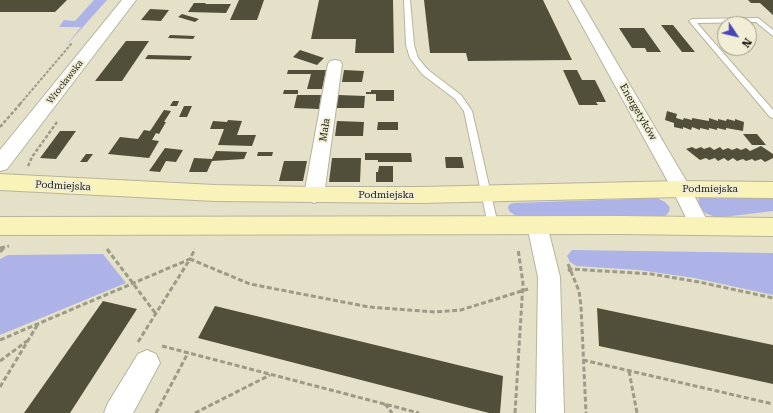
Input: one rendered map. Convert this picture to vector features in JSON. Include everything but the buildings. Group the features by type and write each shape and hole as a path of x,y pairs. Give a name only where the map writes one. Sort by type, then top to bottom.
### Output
{"main road":[{"name":"Podmiejska","path":"0,182 215,194 487,194 682,189 773,190"},
{"path":"0,226 537,225 773,227"}],"street":[{"name":"Wrocławska","path":"0,164 129,0"},
{"name":"Energetyków","path":"574,0 682,189 700,226"},
{"name":"Mała","path":"314,195 335,64"},
{"path":"537,225 549,281 550,413"},
{"path":"118,413 145,347"}],"lane":[{"path":"407,0 410,45 414,58 425,72 458,98 468,111 493,225"},
{"path":"773,34 758,20 692,21 773,115"}],"path":[{"path":"0,127 74,41"},
{"path":"0,252 5,247"},
{"path":"107,249 156,314"},
{"path":"195,249 156,314 145,347 188,353 419,413"},
{"path":"515,413 522,291 518,249"},
{"path":"565,258 571,269 579,291 586,413"},
{"path":"0,340 190,259 250,284 369,307 422,311 461,310 485,304 549,281 571,269 651,274 699,282 773,298"},
{"path":"0,387 38,324"},
{"path":"0,361 29,340"},
{"path":"156,413 188,353"},
{"path":"583,360 773,404"},
{"path":"629,371 636,413"},
{"path":"195,413 243,390 270,374"},
{"path":"385,404 392,413"}],"shaded area":[{"path":"94,0 107,0 64,48 81,27 59,27 64,20 75,21"},
{"path":"704,196 773,198 773,211 715,217 705,213 698,203 699,198"},
{"path":"657,198 665,202 670,207 669,212 665,216 516,216 509,211 508,207 510,204 514,203"},
{"path":"572,250 773,253 773,295 694,278 639,270 576,266 570,262 567,256"},
{"path":"103,254 126,283 0,335 0,259 8,255"}]}
